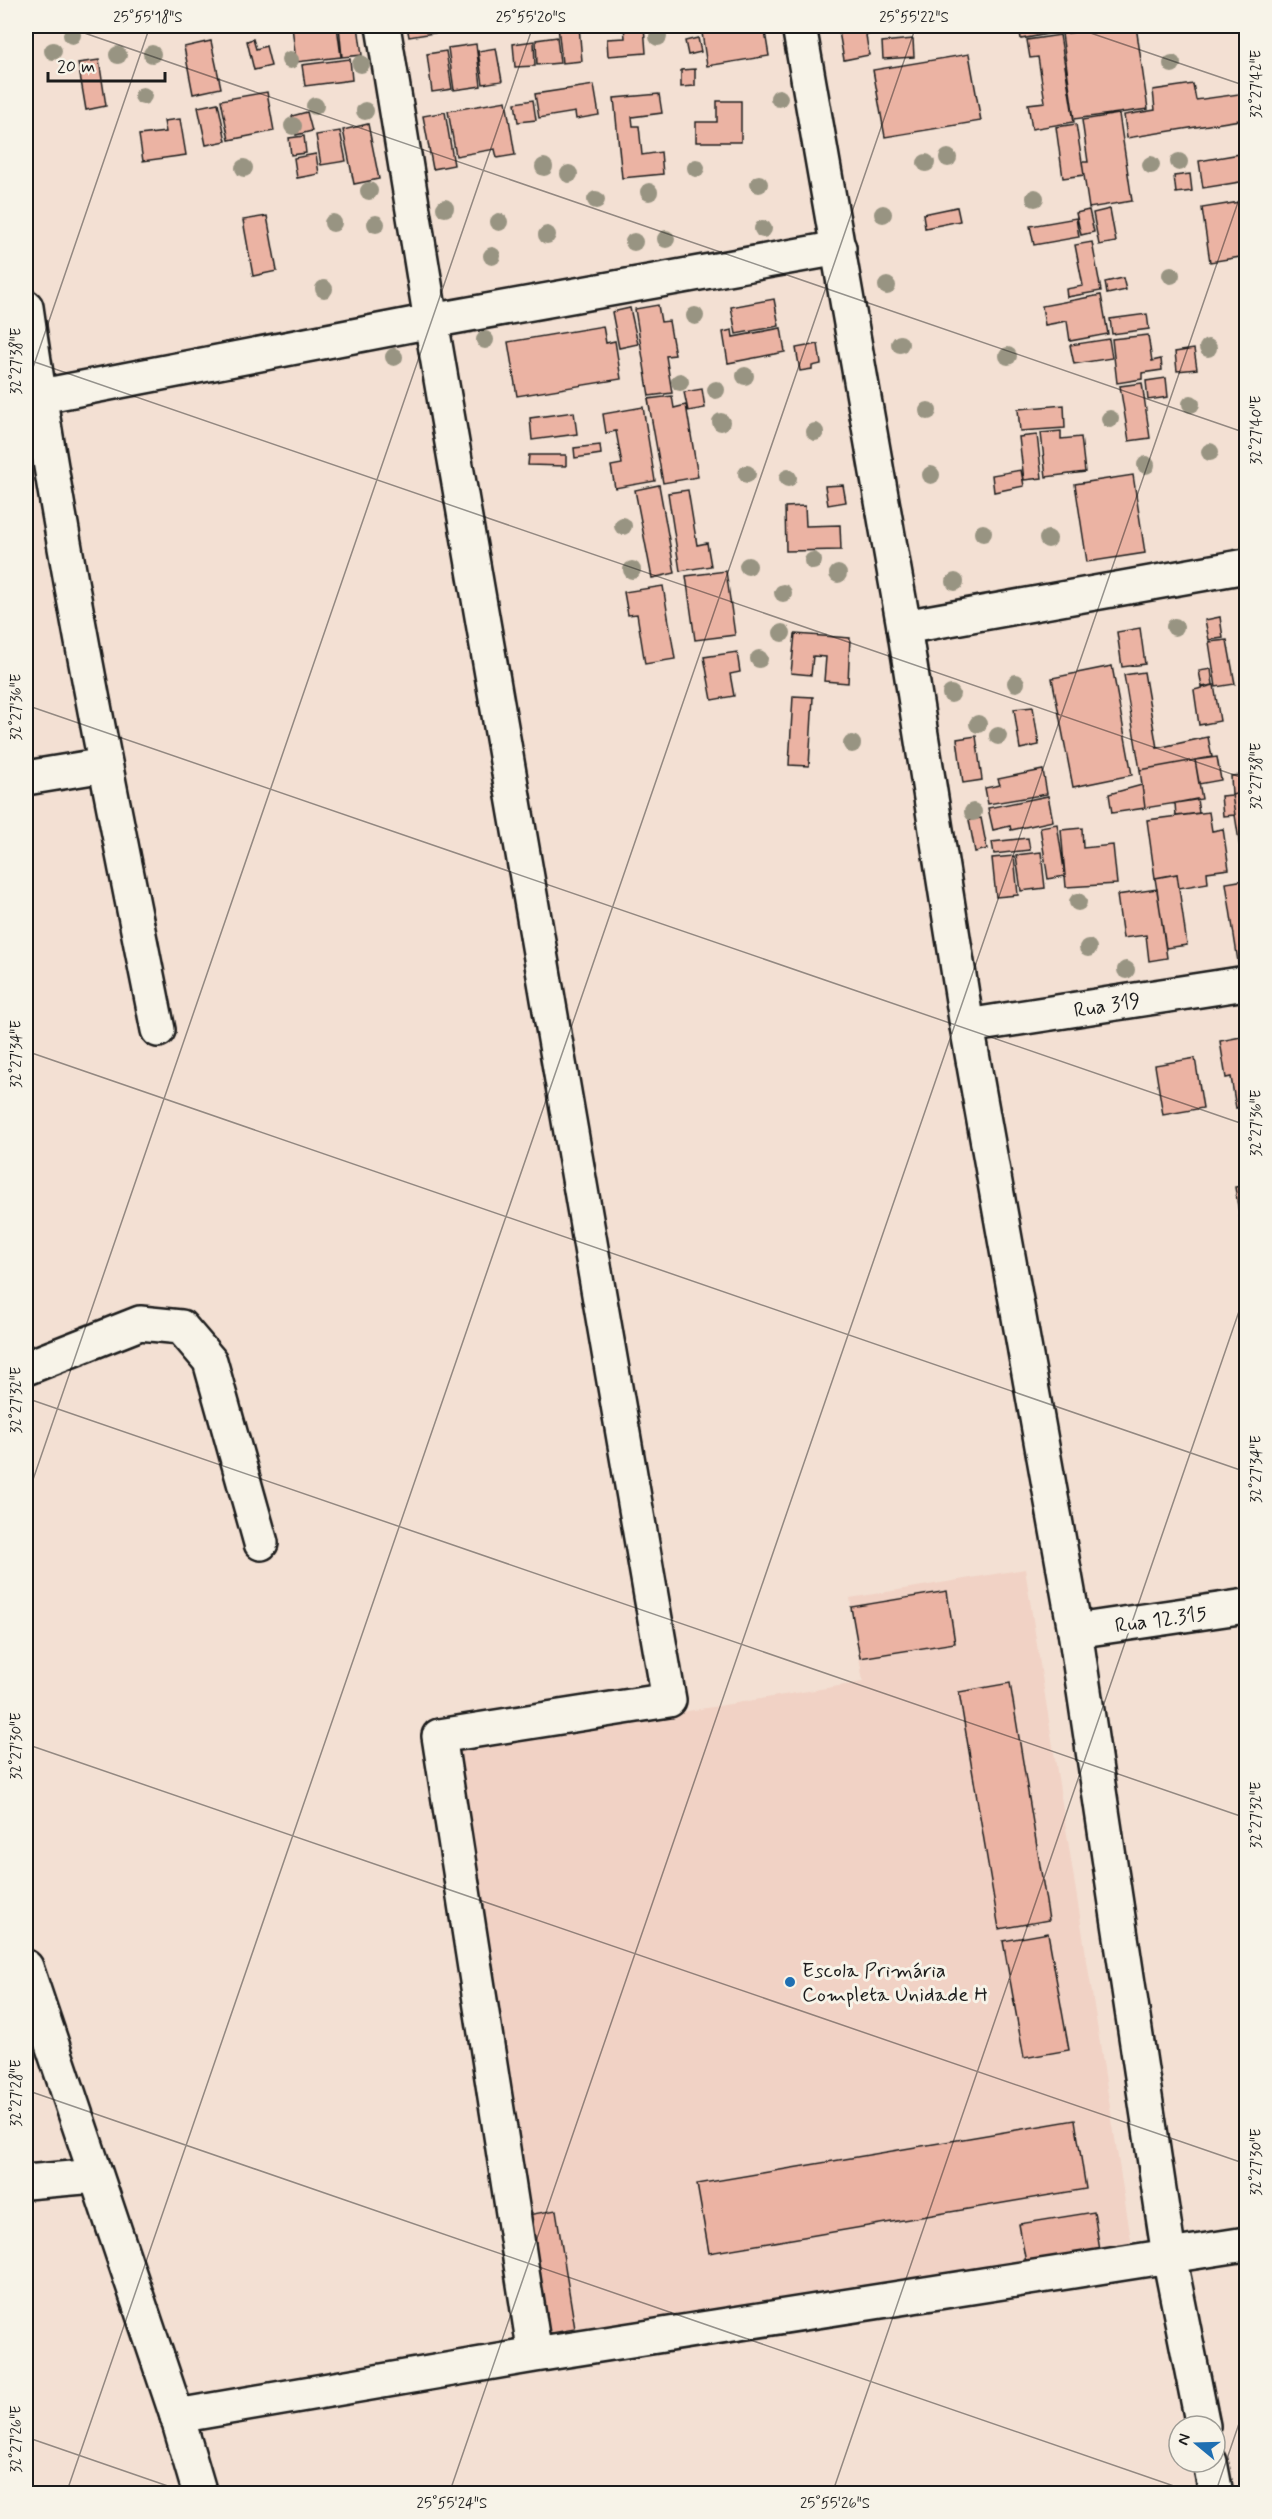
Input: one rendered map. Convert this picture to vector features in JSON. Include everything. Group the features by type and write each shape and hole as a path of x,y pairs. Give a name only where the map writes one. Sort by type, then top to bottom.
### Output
{"street":[{"path":"383,26 431,321 669,1700 439,1736 535,2355"},
{"path":"799,26 904,627 967,1026 1075,1631 1169,2256 1201,2414"},
{"path":"32,398 431,321 839,248"},
{"path":"26,307 32,398 158,1030"},
{"path":"904,627 1246,566"},
{"path":"26,778 105,765"},
{"name":"Rua 319","path":"967,1026 1246,983"},
{"path":"26,1368 140,1323 182,1327 210,1361 261,1543"},
{"name":"Rua 12.315","path":"1075,1631 1246,1606"},
{"path":"26,1967 177,2416 200,2493"},
{"path":"26,2182 95,2176"},
{"path":"177,2416 535,2355 1246,2244"},
{"path":"1212,2474 1216,2493"}],"shaded area":[{"name":"Escola Primária Completa Unidade H","path":"1025,1569 1132,2246 546,2334 452,1750 863,1682 850,1598"}],"building":[{"path":"292,26 337,26 341,57 296,62"},
{"path":"339,26 358,26 362,55 342,57"},
{"path":"407,26 452,26 452,30 409,37"},
{"path":"558,26 579,26 582,61 562,63"},
{"path":"624,26 644,26 646,53 608,56 607,39 625,38"},
{"path":"701,26 724,26 724,28 764,26 769,56 707,66"},
{"path":"838,26 880,26 881,32 866,35 869,55 844,60"},
{"path":"1019,26 1057,26 1058,32 1021,39"},
{"path":"1061,26 1086,26 1062,30"},
{"path":"1118,26 1136,26 1148,109 1074,119 1062,34"},
{"path":"1060,35 1074,122 1032,129 1028,104 1045,102 1038,57 1030,58 1027,40"},
{"path":"557,37 560,63 537,65 536,40"},
{"path":"698,38 701,52 688,55 685,41"},
{"path":"253,39 256,49 266,46 271,66 254,70 247,41"},
{"path":"913,39 914,57 883,59 882,42"},
{"path":"211,41 221,88 193,94 184,47"},
{"path":"534,41 535,66 515,67 513,44"},
{"path":"476,44 481,86 454,90 448,48"},
{"path":"496,48 502,81 483,84 478,51"},
{"path":"446,51 452,89 432,92 427,54"},
{"path":"969,54 981,121 885,137 873,70"},
{"path":"350,59 352,80 305,86 302,65"},
{"path":"99,60 106,106 86,110 78,63"},
{"path":"695,69 695,86 681,87 681,70"},
{"path":"1193,84 1196,100 1246,93 1246,119 1127,138 1124,115 1155,110 1153,90"},
{"path":"594,85 599,115 576,119 575,112 539,118 535,94"},
{"path":"267,92 274,131 229,140 221,100"},
{"path":"659,94 662,113 632,117 633,126 639,126 642,155 661,152 663,174 622,178 614,98"},
{"path":"533,100 536,120 518,122 515,103"},
{"path":"506,101 515,155 497,158 495,149 456,156 448,111"},
{"path":"717,101 741,101 741,142 696,142 696,122 717,122"},
{"path":"218,103 226,141 206,145 198,107"},
{"path":"307,112 312,131 296,135 292,116"},
{"path":"445,112 454,165 433,169 423,116"},
{"path":"1119,114 1132,201 1089,208 1082,162 1088,162 1082,120"},
{"path":"180,119 186,155 143,161 139,135 166,132 164,121"},
{"path":"368,124 379,179 354,184 343,130"},
{"path":"1076,124 1084,175 1063,178 1056,127"},
{"path":"340,131 346,161 321,165 316,135"},
{"path":"304,136 306,153 291,155 289,138"},
{"path":"1246,153 1246,181 1203,188 1199,161"},
{"path":"316,154 319,174 297,178 294,158"},
{"path":"1190,174 1192,191 1176,193 1174,176"},
{"path":"1246,201 1246,256 1210,262 1202,208"},
{"path":"957,207 960,221 925,228 923,214"},
{"path":"1110,209 1116,242 1099,245 1093,213"},
{"path":"1089,210 1094,232 1081,235 1076,213"},
{"path":"267,216 277,271 253,276 243,220"},
{"path":"1076,218 1079,237 1034,245 1030,226"},
{"path":"1092,242 1101,291 1067,297 1066,289 1083,286 1075,245"},
{"path":"1123,278 1126,290 1107,294 1105,282"},
{"path":"1101,295 1108,334 1070,341 1067,321 1045,325 1042,306"},
{"path":"774,299 779,326 736,334 731,307"},
{"path":"658,305 661,322 669,321 675,355 666,356 672,393 649,396 635,309"},
{"path":"630,308 638,344 619,348 612,312"},
{"path":"1147,314 1149,329 1112,334 1110,319"},
{"path":"603,326 606,343 615,341 621,379 517,396 508,342"},
{"path":"781,328 785,352 728,363 723,332 732,330 733,337"},
{"path":"1148,335 1152,361 1161,359 1162,370 1142,373 1142,379 1117,383 1112,339"},
{"path":"1109,339 1112,358 1074,364 1070,345"},
{"path":"818,344 821,364 812,366 812,369 800,371 796,348"},
{"path":"1194,349 1197,369 1177,371 1175,352"},
{"path":"1166,378 1168,397 1148,400 1146,381"},
{"path":"1142,383 1150,438 1129,441 1120,386"},
{"path":"702,389 705,408 688,411 684,392"},
{"path":"672,396 674,408 686,405 698,477 663,483 648,399"},
{"path":"1064,405 1065,428 1020,431 1018,409"},
{"path":"643,407 655,481 615,488 611,466 622,464 616,431 606,433 603,414"},
{"path":"574,412 577,434 532,440 530,418"},
{"path":"1061,431 1061,439 1081,437 1085,472 1046,477 1041,433"},
{"path":"1037,435 1042,478 1024,480 1019,437"},
{"path":"600,445 601,454 575,458 574,448"},
{"path":"529,455 566,455 566,466 528,465"},
{"path":"1021,470 1024,486 994,492 992,475"},
{"path":"1133,475 1145,553 1087,562 1075,484"},
{"path":"659,485 675,573 652,578 635,490"},
{"path":"843,485 846,502 828,505 825,486"},
{"path":"688,490 697,545 707,543 711,566 680,571 668,493"},
{"path":"805,506 806,526 840,525 841,550 786,551 785,507"},
{"path":"726,571 735,635 695,640 686,576"},
{"path":"663,586 675,659 645,664 637,614 628,615 624,592"},
{"path":"1220,617 1223,638 1209,640 1205,620"},
{"path":"1140,628 1145,664 1122,667 1117,632"},
{"path":"795,634 850,638 848,683 824,681 826,657 813,656 811,675 791,673"},
{"path":"1227,640 1235,684 1216,687 1209,642"},
{"path":"737,652 740,672 730,674 734,696 712,700 704,657"},
{"path":"1112,666 1132,775 1073,787 1052,678"},
{"path":"1211,669 1213,685 1202,687 1199,671"},
{"path":"1144,672 1157,748 1208,737 1212,757 1140,770 1124,675"},
{"path":"1214,685 1220,721 1199,725 1194,690"},
{"path":"793,696 813,697 809,766 789,765"},
{"path":"1241,699 1246,699 1246,742"},
{"path":"1033,707 1039,745 1020,749 1014,709"},
{"path":"976,736 982,780 963,783 957,739"},
{"path":"1217,757 1221,780 1199,784 1195,760"},
{"path":"1195,760 1202,799 1145,808 1140,770"},
{"path":"1043,770 1047,794 988,804 985,788 1000,785 998,779"},
{"path":"1244,775 1244,792 1232,795 1231,776"},
{"path":"1142,785 1145,808 1112,813 1109,794"},
{"path":"1246,791 1246,887 1232,795"},
{"path":"1232,795 1235,815 1223,816 1221,796"},
{"path":"1048,796 1053,821 1011,830 1010,826 993,830 988,808"},
{"path":"1197,799 1199,813 1176,816 1175,803"},
{"path":"1209,812 1212,831 1223,829 1229,869 1207,872 1208,883 1179,888 1177,874 1155,878 1147,820"},
{"path":"981,818 987,849 975,852 969,820"},
{"path":"1057,824 1065,876 1048,879 1040,827"},
{"path":"1082,828 1083,848 1113,845 1117,884 1066,887 1061,830"},
{"path":"1028,838 1030,850 994,854 992,842"},
{"path":"1041,852 1045,888 1021,891 1016,855"},
{"path":"1014,856 1018,895 996,897 992,858"},
{"path":"1177,874 1187,945 1166,948 1155,878"},
{"path":"1245,880 1246,967 1239,968 1226,883"},
{"path":"1157,889 1167,958 1149,961 1146,935 1123,938 1117,895"},
{"path":"1246,1036 1246,1106 1236,1108 1231,1077 1226,1078 1220,1041"},
{"path":"1195,1058 1203,1108 1163,1115 1155,1065"},
{"path":"1246,1185 1246,1257 1235,1187"},
{"path":"947,1591 955,1643 860,1658 851,1607"},
{"path":"1010,1683 1049,1920 999,1929 959,1692"},
{"path":"1048,1933 1069,2050 1024,2058 1003,1941"},
{"path":"1075,2120 1086,2189 709,2253 697,2184"},
{"path":"556,2210 575,2329 546,2334 527,2215"},
{"path":"1094,2212 1100,2251 1026,2263 1019,2224"}],"place":[{"name":"Escola Primária Completa Unidade H","path":"790,1982"}]}
